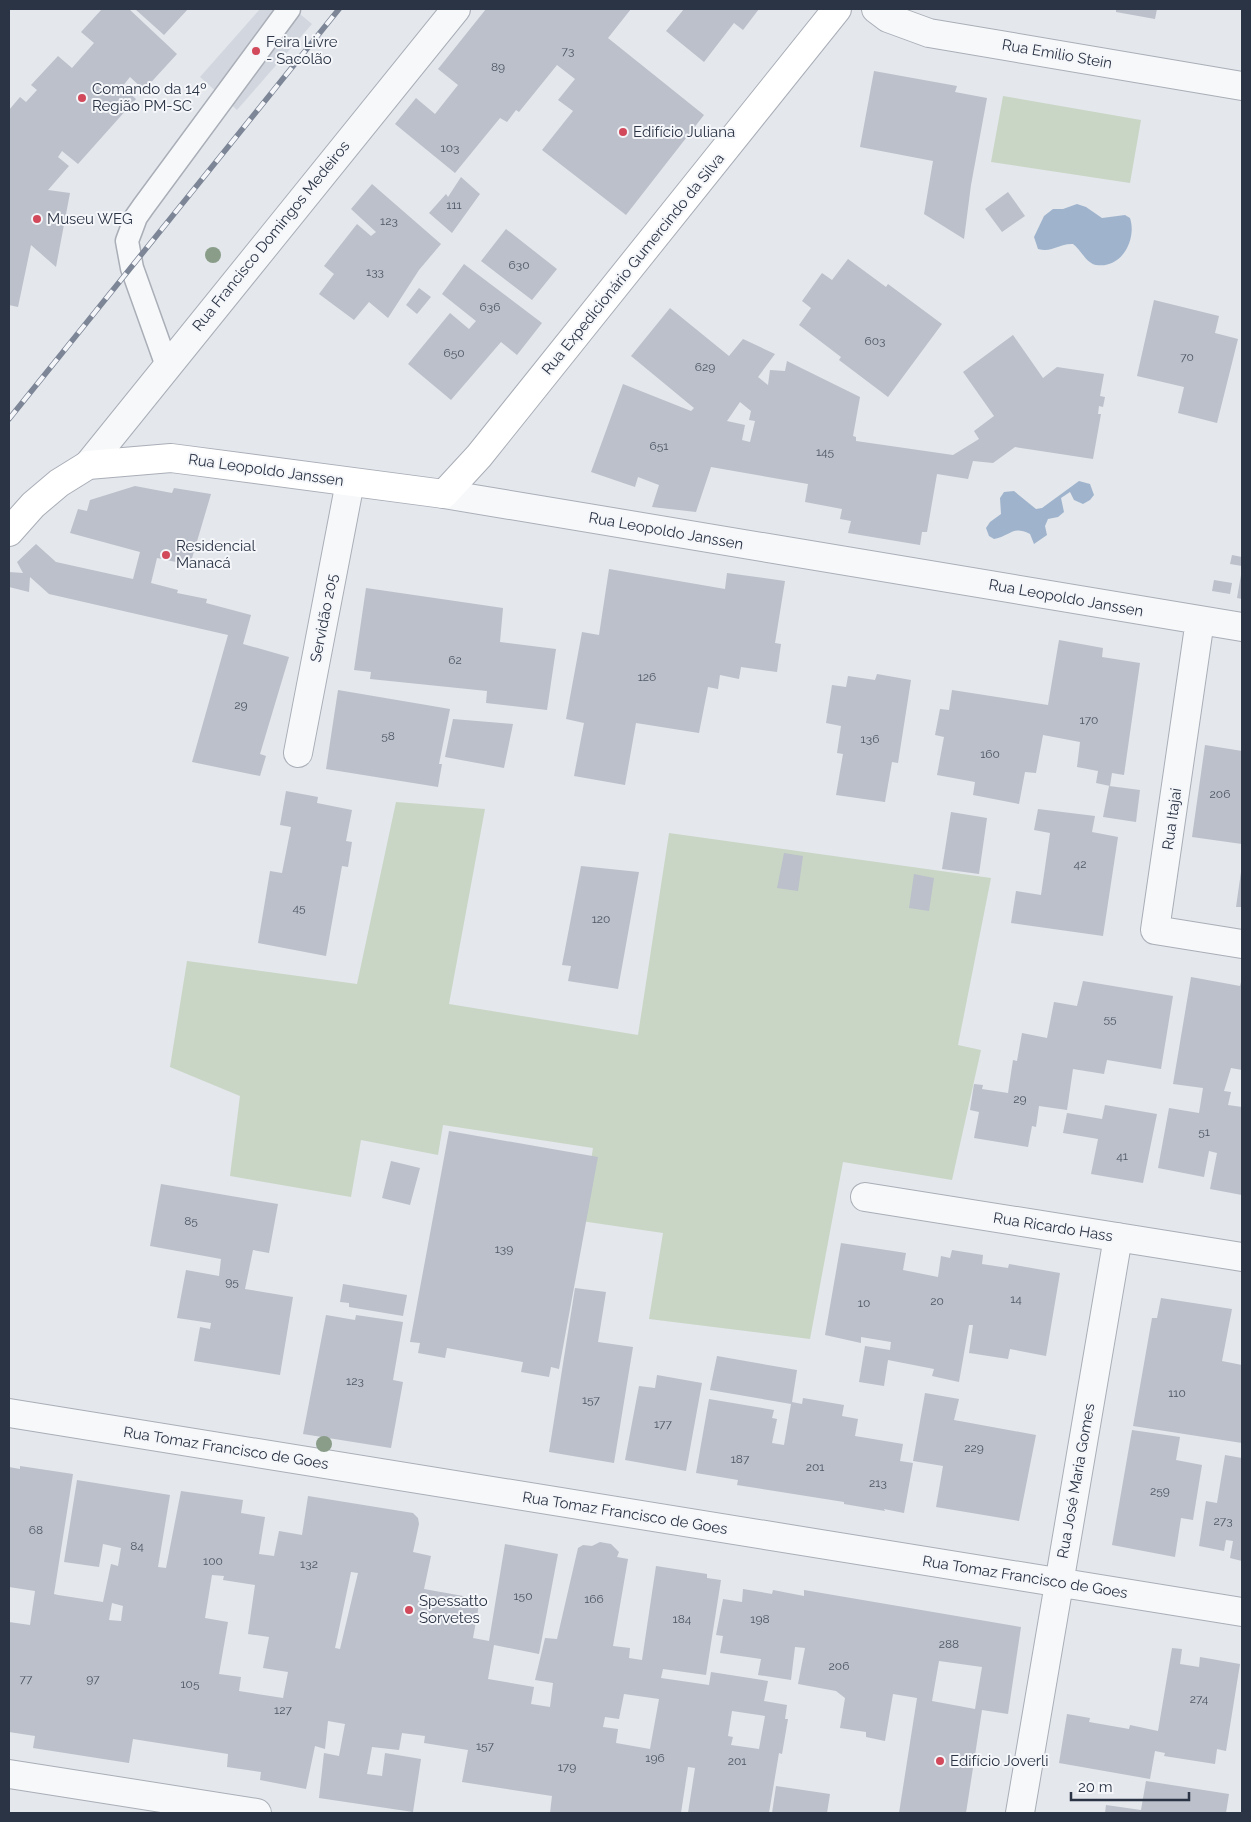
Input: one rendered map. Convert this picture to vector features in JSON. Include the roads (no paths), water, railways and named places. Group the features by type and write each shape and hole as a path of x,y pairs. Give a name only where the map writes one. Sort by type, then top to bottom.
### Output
{"street":[{"name":"Rua Francisco Domingos Medeiros","path":"88,465 456,9"},
{"name":"Rua Expedicionário Gumercindo da Silva","path":"444,494 479,456 837,9"},
{"name":"Rua Emilio Stein","path":"876,9 888,18 929,33 1242,86"},
{"name":"Rua Leopoldo Janssen","path":"88,465 171,458 444,494 1242,627"},
{"path":"9,532 33,505 59,483 88,465"},
{"name":"Servidão 205","path":"298,754 350,482"},
{"name":"Rua Itajai","path":"1200,620 1156,930 1242,944"},
{"name":"Rua Ricardo Hass","path":"865,1197 1242,1257"},
{"name":"Rua José Maria Gomes","path":"1020,1813 1118,1237"},
{"name":"Rua Tomaz Francisco de Goes","path":"9,1413 1242,1612"},
{"path":"9,1774 257,1813"}],"lane":[{"path":"167,366 132,268 127,241 130,230 143,207 289,9"}],"water":[{"path":"1077,204 1086,207 1102,218 1125,215 1130,218 1132,226 1129,243 1120,257 1113,262 1105,265 1092,264 1073,244 1048,250 1038,249 1034,237 1044,216 1053,209 1063,209"},
{"path":"1079,481 1090,484 1094,495 1083,504 1074,500 1070,492 1061,498 1064,512 1058,517 1048,519 1045,526 1047,535 1034,544 1030,534 1019,531 994,539 989,536 986,528 990,522 1001,514 1000,498 1004,492 1014,491 1036,509 1042,508"}],"railway":[{"path":"9,419 339,9"}],"place":[{"name":"Feira Livre - Sacolão","path":"256,51"},
{"name":"Comando da 14º Região PM-SC","path":"82,98"},
{"name":"Edifício Juliana","path":"623,132"},
{"name":"Museu WEG","path":"37,219"},
{"name":"Residencial Manacá","path":"166,555"},
{"name":"Spessatto Sorvetes","path":"409,1610"},
{"name":"Edifício Joverli","path":"940,1761"}]}
